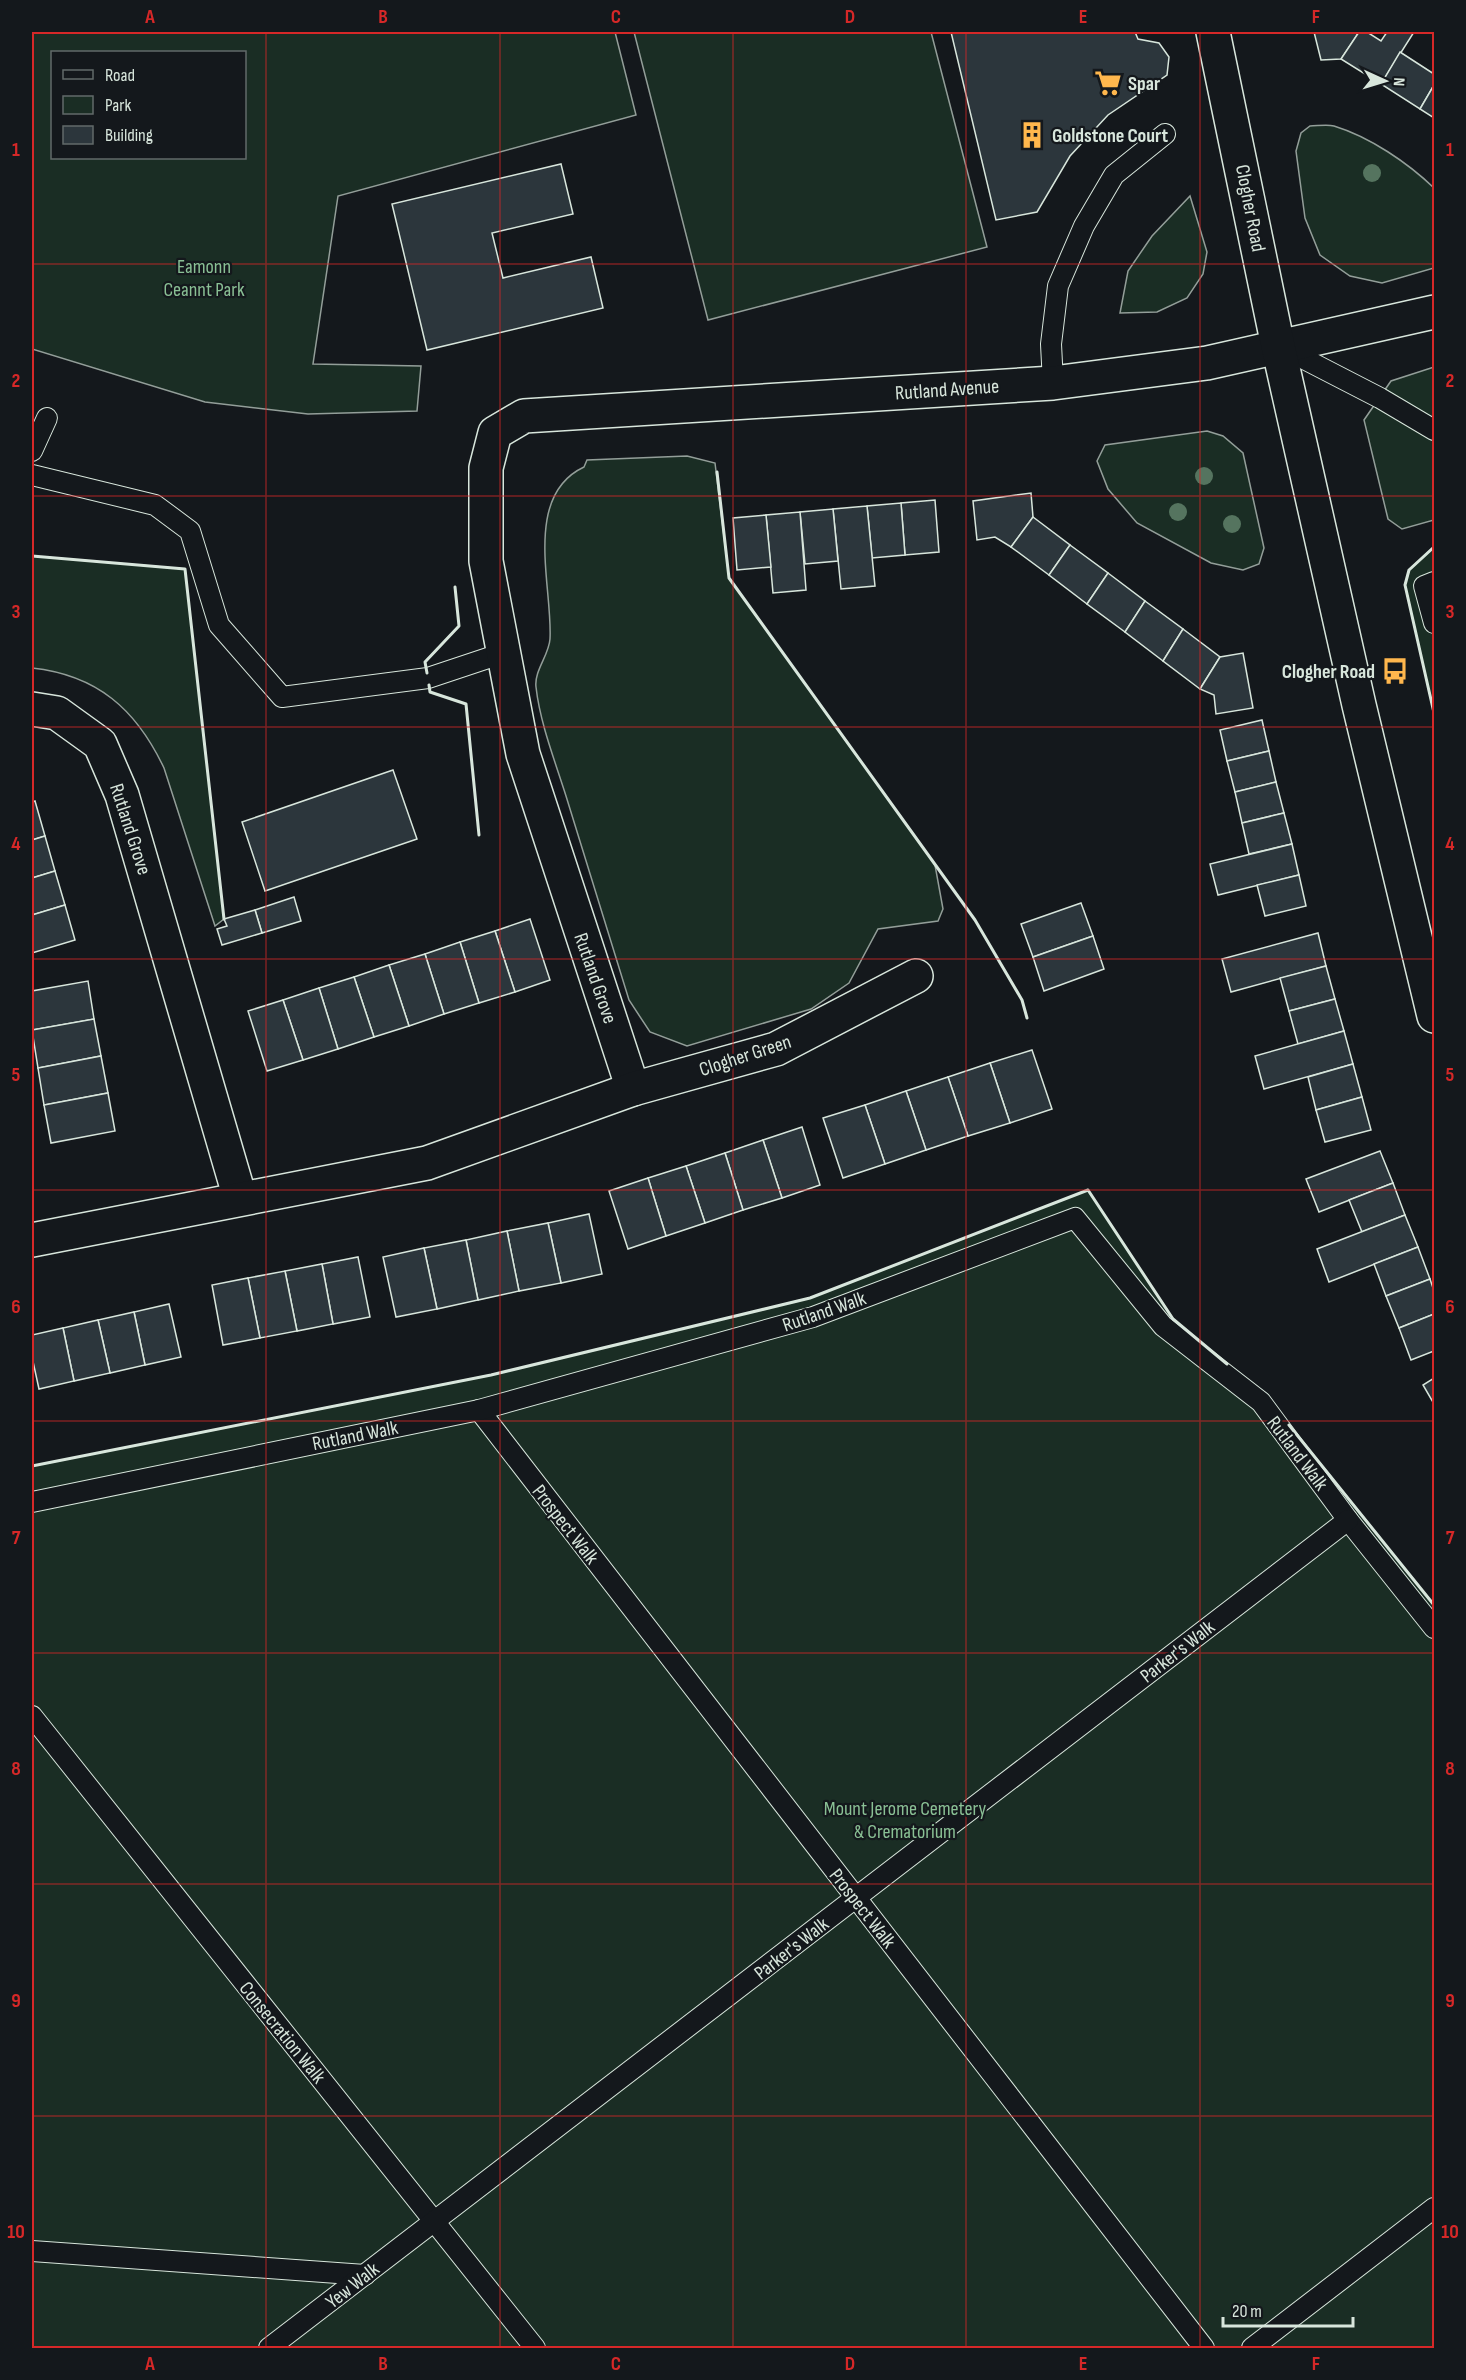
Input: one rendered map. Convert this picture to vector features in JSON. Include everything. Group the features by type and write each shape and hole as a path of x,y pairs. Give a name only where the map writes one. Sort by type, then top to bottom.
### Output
{"street":[{"name":"Clogher Road","path":"1213,32 1278,346 1359,705 1434,1016"},
{"name":"Rutland Avenue","path":"486,468 495,433 524,416 1053,383 1207,363 1434,312"},
{"name":"Rutland Grove","path":"486,468 486,561 526,764 633,1089"},
{"name":"Rutland Grove","path":"32,709 57,713 100,744 123,795 240,1198"},
{"name":"Clogher Green","path":"633,1089 776,1049 916,976"},
{"path":"32,1240 427,1163 633,1089"}],"lane":[{"path":"1053,383 1051,344 1058,286 1084,226 1114,175 1165,134"},
{"path":"1278,346 1380,398 1434,430"},
{"path":"32,451 47,418"},
{"path":"32,475 155,505 190,531 219,625 282,697 428,678 503,653"},
{"path":"1434,582 1424,586 1434,623"},
{"name":"Rutland Walk","path":"32,1502 479,1410 813,1317 1075,1218 1163,1326 1261,1402 1348,1520 1434,1628"},
{"name":"Prospect Walk","path":"479,1410 1204,2349"},
{"name":"Parker's Walk","path":"435,2222 1348,1520"},
{"name":"Consecration Walk","path":"32,1716 535,2349"},
{"path":"1252,2349 1434,2208"},
{"name":"Yew Walk","path":"269,2349 435,2222"},
{"path":"32,2251 365,2275"}],"green space":[{"name":"Eamonn Ceannt Park","path":"32,32 615,32 636,115 338,196 313,364 421,366 417,411 308,414 205,402 32,349"},
{"path":"634,32 931,32 987,247 708,320"},
{"path":"1310,126 1334,126 1375,144 1400,160 1434,188 1434,268 1382,283 1350,276 1320,255 1305,218 1296,151 1301,133"},
{"path":"1190,196 1207,252 1203,274 1187,298 1157,312 1120,313 1128,271 1152,236"},
{"path":"1434,367 1434,520 1402,529 1388,519 1364,420 1391,381"},
{"path":"1207,431 1223,436 1243,453 1264,548 1259,564 1243,570 1211,563 1137,523 1108,489 1097,461 1105,445"},
{"path":"687,456 715,463 729,578 935,865 943,909 938,921 878,929 849,983 811,1009 687,1046 650,1032 629,1000 544,728 536,681 550,639 545,545 547,521 553,499 565,481 584,467 587,460"},
{"path":"1434,547 1434,713 1405,585 1409,570"},
{"path":"32,556 185,569 224,919 215,926 164,768 141,728 112,698 95,687 76,678 32,668"},
{"name":"Mount Jerome Cemetery & Crematorium","path":"1088,1190 1173,1319 1266,1396 1434,1605 1434,2348 32,2348 32,1466 491,1375 810,1298"}],"building":[{"name":"Goldstone Court","path":"951,32 1135,32 1138,39 1159,43 1169,57 1167,75 1108,115 1070,156 1037,212 996,220"},
{"path":"1314,32 1359,32 1341,59 1321,60"},
{"path":"1359,32 1367,32 1381,41 1387,32 1414,32 1381,84 1341,59"},
{"path":"1400,52 1434,74 1434,85 1420,109 1381,84"},
{"path":"1434,85 1434,118 1420,109"},
{"path":"561,164 573,214 492,233 503,278 591,257 603,308 427,350 392,204"},
{"path":"1031,493 1033,517 1011,547 995,537 977,540 973,501"},
{"path":"935,500 939,552 905,555 901,503"},
{"path":"901,503 905,555 872,558 867,506"},
{"path":"867,506 875,586 841,589 833,509"},
{"path":"833,509 838,561 805,564 800,512"},
{"path":"800,512 806,590 773,593 766,515"},
{"path":"766,515 771,567 737,570 733,518"},
{"path":"1033,517 1070,545 1049,575 1011,547"},
{"path":"1070,545 1108,573 1087,604 1049,575"},
{"path":"1108,573 1145,601 1125,632 1087,604"},
{"path":"1145,601 1183,629 1163,661 1125,632"},
{"path":"1183,629 1220,657 1200,689 1163,661"},
{"path":"1243,653 1253,708 1216,714 1214,695 1200,689 1220,657"},
{"path":"1262,720 1269,751 1227,761 1220,730"},
{"path":"1269,751 1276,782 1235,792 1227,761"},
{"path":"393,770 417,839 265,891 242,822"},
{"path":"1276,782 1284,813 1242,823 1235,792"},
{"path":"35,801 45,836 32,840 32,802"},
{"path":"1284,813 1292,844 1249,854 1242,823"},
{"path":"45,836 55,871 32,878 32,840"},
{"path":"1292,844 1299,875 1218,895 1210,864"},
{"path":"55,871 65,905 32,915 32,878"},
{"path":"1299,875 1306,906 1265,916 1257,885"},
{"path":"294,897 301,921 262,933 255,910"},
{"path":"1081,903 1093,936 1033,957 1021,924"},
{"path":"65,905 75,940 32,953 32,915"},
{"path":"255,910 262,933 222,945 217,929 227,926 224,919"},
{"path":"530,919 550,980 515,992 495,931"},
{"path":"495,931 515,992 479,1003 460,942"},
{"path":"1318,933 1326,966 1231,992 1222,959"},
{"path":"1093,936 1104,969 1044,991 1033,957"},
{"path":"460,942 479,1003 444,1014 425,954"},
{"path":"425,954 444,1014 409,1026 389,965"},
{"path":"389,965 409,1026 374,1037 354,977"},
{"path":"1326,966 1335,999 1289,1011 1280,978"},
{"path":"354,977 374,1037 338,1049 319,988"},
{"path":"88,981 94,1019 32,1030 32,991"},
{"path":"319,988 338,1049 303,1060 283,1000"},
{"path":"1335,999 1344,1031 1298,1044 1289,1011"},
{"path":"283,1000 303,1060 267,1071 248,1011"},
{"path":"94,1019 101,1056 38,1068 32,1030"},
{"path":"1344,1031 1353,1064 1264,1089 1255,1056"},
{"path":"1032,1050 1052,1109 1010,1123 990,1063"},
{"path":"101,1056 108,1093 44,1105 38,1068"},
{"path":"990,1063 1010,1123 968,1136 948,1077"},
{"path":"1353,1064 1362,1097 1316,1110 1308,1077"},
{"path":"948,1077 968,1136 926,1150 906,1091"},
{"path":"906,1091 926,1150 885,1164 865,1105"},
{"path":"108,1093 115,1131 51,1143 44,1105"},
{"path":"1362,1097 1371,1130 1325,1142 1316,1110"},
{"path":"865,1105 885,1164 843,1178 823,1118"},
{"path":"802,1127 820,1185 782,1198 763,1140"},
{"path":"763,1140 782,1198 743,1210 725,1153"},
{"path":"1380,1151 1393,1183 1319,1212 1306,1179"},
{"path":"725,1153 743,1210 705,1223 686,1166"},
{"path":"686,1166 705,1223 666,1236 648,1178"},
{"path":"648,1178 666,1236 628,1249 609,1191"},
{"path":"1393,1183 1405,1215 1362,1232 1349,1200"},
{"path":"589,1214 602,1274 561,1283 548,1223"},
{"path":"1405,1215 1418,1247 1329,1282 1317,1249"},
{"path":"548,1223 561,1283 519,1291 507,1231"},
{"path":"507,1231 519,1291 478,1300 466,1240"},
{"path":"466,1240 478,1300 437,1309 424,1248"},
{"path":"1418,1247 1430,1279 1386,1296 1374,1264"},
{"path":"424,1248 437,1309 396,1317 383,1257"},
{"path":"358,1257 370,1317 333,1324 322,1264"},
{"path":"322,1264 333,1324 297,1331 285,1271"},
{"path":"285,1271 297,1331 260,1338 248,1278"},
{"path":"248,1278 260,1338 223,1345 212,1285"},
{"path":"1430,1279 1434,1291 1434,1314 1399,1328 1386,1296"},
{"path":"169,1304 181,1357 145,1365 134,1312"},
{"path":"134,1312 145,1365 110,1373 98,1320"},
{"path":"1434,1314 1434,1351 1411,1360 1399,1328"},
{"path":"98,1320 110,1373 74,1381 63,1328"},
{"path":"63,1328 74,1381 39,1389 32,1357 32,1335"},
{"path":"1434,1378 1434,1404 1423,1385"}],"wall":[{"path":"717,472 729,578 975,920 1022,1000 1027,1018"},
{"path":"1434,547 1409,570 1405,585 1434,713"},
{"path":"32,556 185,569 224,919"},
{"path":"427,673 425,662 459,626 455,587"},
{"path":"429,685 430,692 466,704 479,835"},
{"path":"32,1466 491,1375 810,1298 1088,1190 1173,1319 1227,1364"},
{"path":"1289,1425 1434,1605"}],"place":[{"name":"Spar","path":"1108,83"},
{"name":"Goldstone Court","path":"1032,135"},
{"name":"Clogher Road","path":"1395,671"}]}
